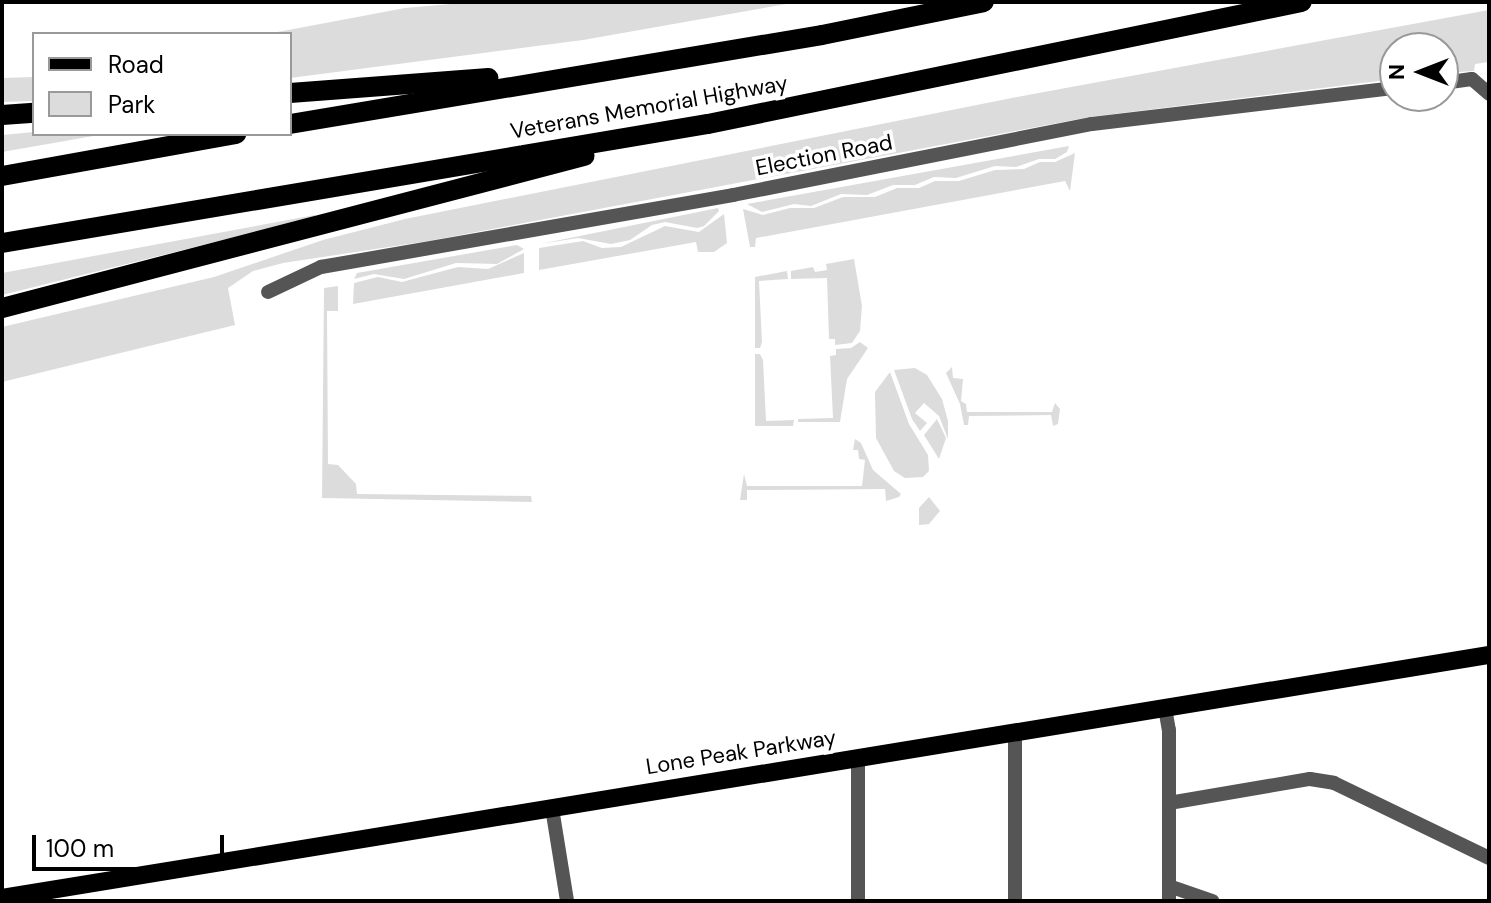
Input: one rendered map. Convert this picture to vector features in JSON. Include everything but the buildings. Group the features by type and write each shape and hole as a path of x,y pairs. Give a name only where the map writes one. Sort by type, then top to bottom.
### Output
{"highway":[{"name":"Veterans Memorial Highway","path":"292,124 603,69 822,35 984,2"},
{"name":"Veterans Memorial Highway","path":"2,243 708,124 1302,2"},
{"path":"292,93 603,69"},
{"path":"2,115 32,113"},
{"path":"2,308 708,124"},
{"path":"2,176 225,136"}],"main road":[{"name":"Lone Peak Parkway","path":"2,898 1489,655"}],"street":[{"path":"1459,81 1472,79 1489,94"},
{"name":"Election Road","path":"268,292 321,267 733,195 1092,124 1379,90"},
{"path":"1165,708 1169,730 1169,893 1212,901"},
{"path":"1015,732 1015,901"},
{"path":"858,757 858,901"},
{"path":"1169,803 1310,779 1334,783 1489,858"},
{"path":"552,808 567,901"}],"green space":[{"path":"474,2 798,2 583,40 292,78 292,32 278,32 405,8"},
{"path":"1489,10 1489,62 1475,64 1474,71 1459,72 1459,32 1379,32 1379,81 1090,117 428,241 283,263 253,271 228,288 235,325 2,382 2,327 214,277 323,240 405,219 1017,97"},
{"path":"32,77 32,101 2,102 2,78"},
{"path":"32,132 32,136 94,136 2,152 2,135"},
{"path":"1069,146 1067,152 1055,159 1039,159 1016,167 995,166 956,178 934,177 915,185 893,185 867,195 841,194 811,206 794,204 762,212 747,204"},
{"path":"1075,153 1070,191 1065,181 756,238 755,247 750,247 743,209 763,215 790,208 814,208 843,197 875,197 897,188 919,188 935,181 959,181 995,170 1024,169 1040,162 1055,162"},
{"path":"718,208 719,211 704,226 697,228 665,222 652,225 630,240 611,244 578,238 540,244"},
{"path":"724,214 727,243 714,252 698,252 696,242 539,270 539,248 583,241 602,248 621,247 665,226 699,232"},
{"path":"315,217 2,295 2,273"},
{"path":"517,245 524,249 497,264 456,263 404,279 374,274 354,279 357,273"},
{"path":"524,253 524,273 353,304 354,283 378,277 402,282 458,267 488,269"},
{"path":"854,259 862,306 860,331 852,343 835,345 835,339 829,339 827,278 791,279 791,271 813,267 815,272 827,270 826,264"},
{"path":"787,271 788,279 759,281 762,342 760,348 755,348 755,277"},
{"path":"338,286 338,311 327,311 328,464 338,465 356,484 357,494 531,496 532,502 322,498 324,288"},
{"path":"860,342 868,348 847,379 840,422 798,422 798,419 833,418 830,356 836,355 836,349 851,348"},
{"path":"755,354 760,354 763,360 766,421 794,420 793,426 755,426"},
{"path":"952,367 953,378 963,379 961,401 966,404 967,412 1052,412 1055,403 1060,409 1058,424 1053,426 1051,415 969,416 968,425 964,425 960,404 946,373"},
{"path":"915,368 927,375 942,399 948,421 948,439 939,416 924,403 915,413 927,423 920,431 912,419 894,370"},
{"path":"890,372 909,424 928,455 929,471 923,477 905,478 894,471 876,438 875,392"},
{"path":"937,419 946,438 939,459 924,435"},
{"path":"855,439 861,443 873,470 901,494 899,497 886,501 885,489 747,490 747,500 740,500 744,474 747,486 862,486 865,460 859,459 858,450 853,450"},
{"path":"929,497 940,511 929,524 919,525 919,508"}]}
